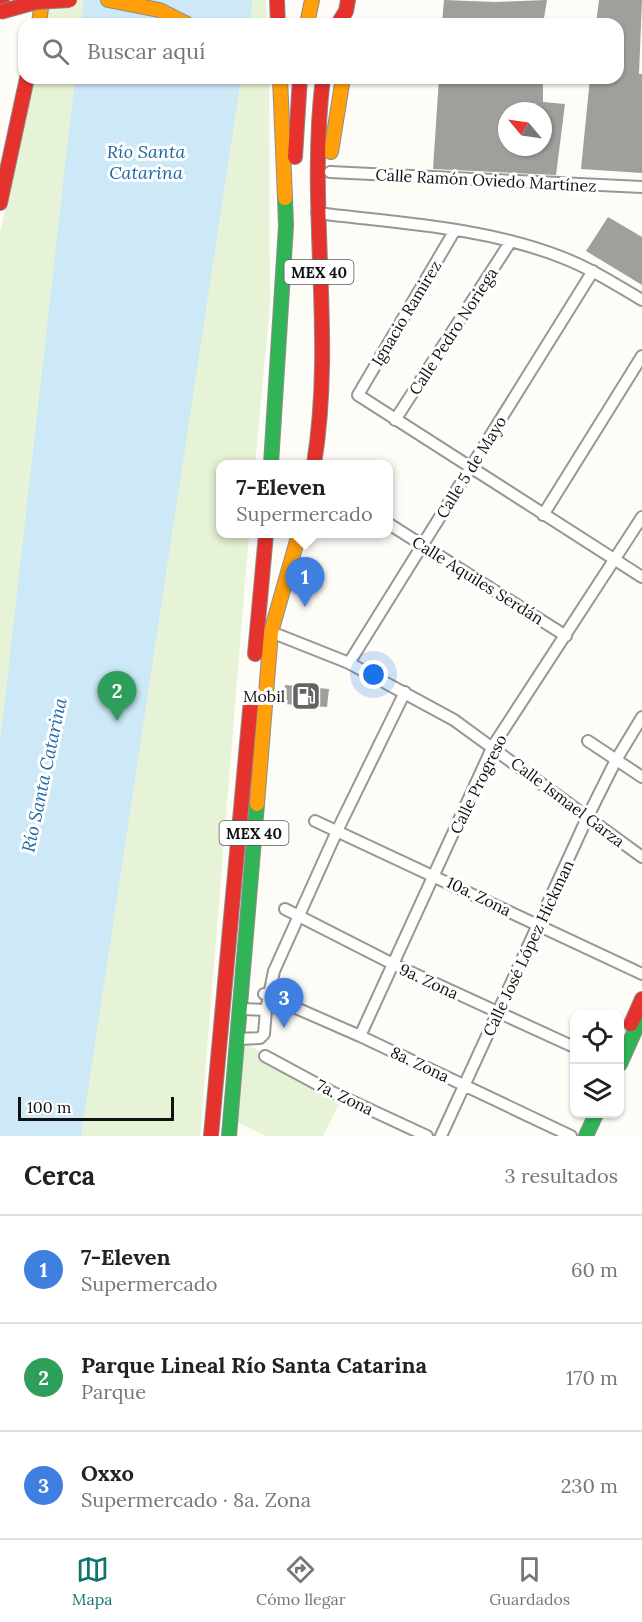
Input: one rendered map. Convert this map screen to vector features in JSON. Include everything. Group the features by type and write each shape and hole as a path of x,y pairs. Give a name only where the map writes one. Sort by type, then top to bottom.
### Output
{"main road":[{"path":"0,12 40,1 70,0"},
{"path":"108,0 159,10 174,18"},
{"path":"277,0 278,18"},
{"path":"308,18 312,0"},
{"path":"342,18 348,0"},
{"path":"354,18 358,0"},
{"path":"39,18 40,1"},
{"path":"331,18 332,8"},
{"path":"0,204 26,84"},
{"name":"MEX 40","path":"271,460 286,226 280,84"},
{"path":"286,226 294,180 300,84"},
{"path":"322,214 323,84"},
{"path":"322,214 342,84"},
{"name":"MEX 40","path":"315,460 321,433 325,380 320,286 328,258 322,214"},
{"path":"254,663 266,538"},
{"path":"267,538 278,605"},
{"name":"MEX 40","path":"229,1136 271,632 298,538"},
{"name":"MEX 40","path":"211,1136 252,687"},
{"path":"624,1039 642,999"},
{"path":"624,1055 642,1015"},
{"path":"579,1136 587,1118"},
{"path":"586,1136 594,1118"}],"street":[{"name":"Calle Ramón Oviedo Martínez","path":"330,172 642,187"},
{"path":"322,214 455,230 511,242 559,256 593,271 642,300"},
{"name":"Ignacio Ramirez","path":"395,420 357,395 455,230"},
{"name":"Calle Pedro Noriega","path":"395,420 511,242"},
{"name":"Calle 5 de Mayo","path":"349,663 593,271"},
{"path":"543,514 642,356"},
{"path":"395,420 642,577"},
{"name":"Calle Progreso","path":"360,1036 494,746 642,517"},
{"name":"Calle Aquiles Serdán","path":"393,526 566,636"},
{"name":"Calle Ismael Garza","path":"271,632 349,663 405,692 494,746 642,857"},
{"path":"237,1039 262,1036 266,1011 264,995 337,831 405,692"},
{"name":"Calle José López Hickman","path":"441,1136 587,818 616,760 642,717"},
{"path":"588,741 642,777"},
{"name":"10a. Zona","path":"315,821 642,974"},
{"name":"9a. Zona","path":"285,909 393,964 570,1045"},
{"name":"8a. Zona","path":"264,995 360,1036 571,1136"},
{"path":"240,1009 266,1011"},
{"name":"7a. Zona","path":"265,1056 330,1091 427,1136"}],"green space":[{"path":"50,0 266,0 267,18 48,18"},
{"path":"34,84 269,84 270,304 255,460 216,460 216,538 249,538 200,1136 0,1136 0,232"},
{"path":"237,1039 343,1097 323,1136 266,1136 231,1119"}],"water":[{"path":"84,0 253,0 250,18 82,18"},
{"name":"Río Santa Catarina","path":"74,84 240,84 81,1136 0,1136 0,744"}],"building":[{"path":"444,0 495,2 547,0 544,18 442,18"},
{"path":"599,0 642,0 639,74 642,74 642,173 581,169 589,84 624,84 624,18 597,18"},
{"path":"439,84 543,84 543,102 498,102 498,156 552,156 552,103 565,104 556,175 433,169"},
{"path":"608,217 642,237 642,285 586,251"},
{"name":"Mobil","path":"285,685 329,689 327,707 284,704"}],"traffic: fast":[{"path":"271,460 286,226 285,198"},
{"path":"229,1136 257,804"},
{"path":"624,1055 642,1015"},
{"path":"586,1136 594,1118"}],"traffic: slow":[{"path":"40,18 42,0"},
{"path":"108,0 159,10 175,18"},
{"path":"308,18 312,0"},
{"path":"280,84 285,198"},
{"path":"331,152 342,84"},
{"path":"257,804 271,632 298,538"}],"traffic: jam":[{"path":"0,12 43,0"},
{"path":"35,2 70,0"},
{"path":"277,0 278,18"},
{"path":"342,18 348,0"},
{"path":"0,203 26,84"},
{"path":"295,157 300,84"},
{"path":"314,460 320,416 322,368 318,175 322,84"},
{"path":"255,654 266,538"},
{"path":"211,1136 251,700"},
{"path":"631,1024 642,999"}],"place":[{"name":"7-Eleven","path":"305,607"},
{"name":"Mobil","path":"306,696"},
{"name":"Parque Lineal Río Santa Catarina","path":"117,721"},
{"name":"Oxxo","path":"284,1028"}]}
